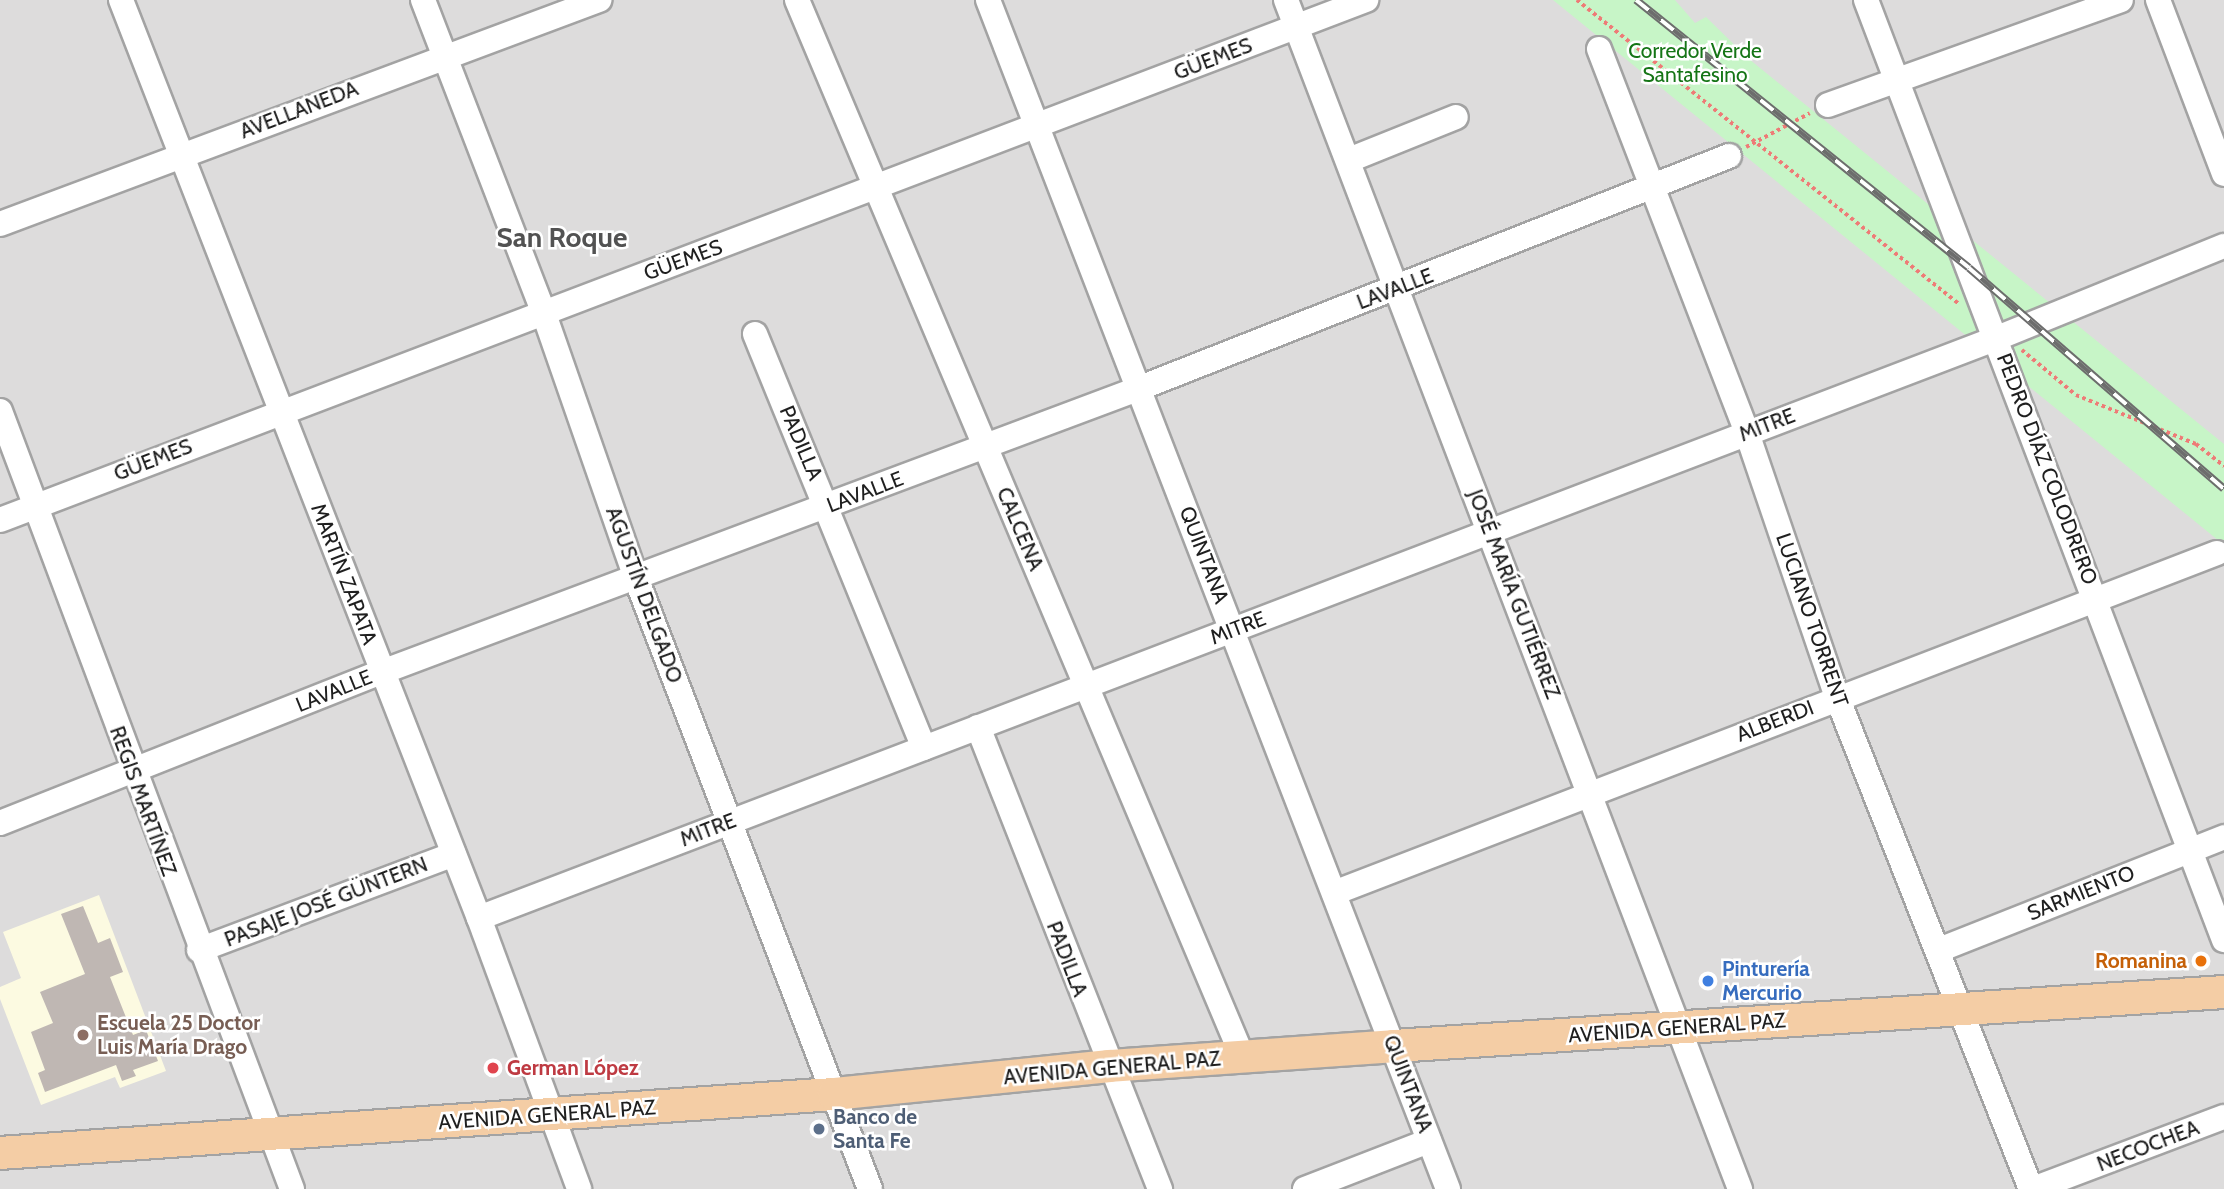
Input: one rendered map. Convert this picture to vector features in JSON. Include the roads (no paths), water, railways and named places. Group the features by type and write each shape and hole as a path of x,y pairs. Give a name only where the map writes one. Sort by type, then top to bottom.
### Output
{"main road":[{"name":"AVENIDA GENERAL PAZ","path":"0,1153 834,1094 1109,1066 2224,992"}],"street":[{"name":"MARTÍN ZAPATA","path":"121,0 479,918 579,1189"},
{"name":"AGUSTÍN DELGADO","path":"423,0 543,311 636,578 870,1189"},
{"name":"AVELLANEDA","path":"0,224 444,55 599,0"},
{"name":"CALCENA","path":"797,0 1243,1058"},
{"name":"QUINTANA","path":"988,0 1448,1189"},
{"name":"JOSÉ MARÍA GUTIÉRREZ","path":"1286,0 1399,288 1740,1189"},
{"name":"GÜEMES","path":"0,520 543,311 876,190 1366,0"},
{"name":"PEDRO DÍAZ COLODRERO","path":"1866,0 2000,337 2224,940"},
{"path":"1828,105 2121,0"},
{"path":"2158,0 2224,174"},
{"name":"LUCIANO TORRENT","path":"1599,49 1746,433 1838,697 2032,1189"},
{"path":"1349,160 1456,117"},
{"name":"LAVALLE","path":"0,823 382,672 1140,388 1729,156"},
{"name":"MITRE","path":"479,918 2000,337 2224,246"},
{"name":"PADILLA","path":"755,334 924,748"},
{"name":"REGIS MARTÍNEZ","path":"0,411 132,772 292,1189"},
{"name":"ALBERDI","path":"1334,893 2217,553"},
{"name":"PADILLA","path":"978,727 1109,1066 1160,1189"},
{"name":"SARMIENTO","path":"1939,950 2224,837"},
{"name":"PASAJE JOSÉ GÜNTERN","path":"199,950 454,854"},
{"name":"NECOCHEA","path":"2032,1189 2224,1117"},
{"path":"1305,1189 1429,1141"}],"railway":[{"path":"1636,0 1969,268 2224,489"}],"place":[{"name":"Romanina","path":"2201,961"},
{"name":"Pinturería Mercurio","path":"1708,981"},
{"name":"Escuela 25 Doctor Luis María Drago","path":"83,1035"},
{"name":"German López","path":"493,1068"},
{"name":"Banco de Santa Fe","path":"819,1129"}],"district":[{"name":"San Roque","path":"562,237"}],"park label":[{"name":"Corredor Verde Santafesino","path":"1695,63"}]}
